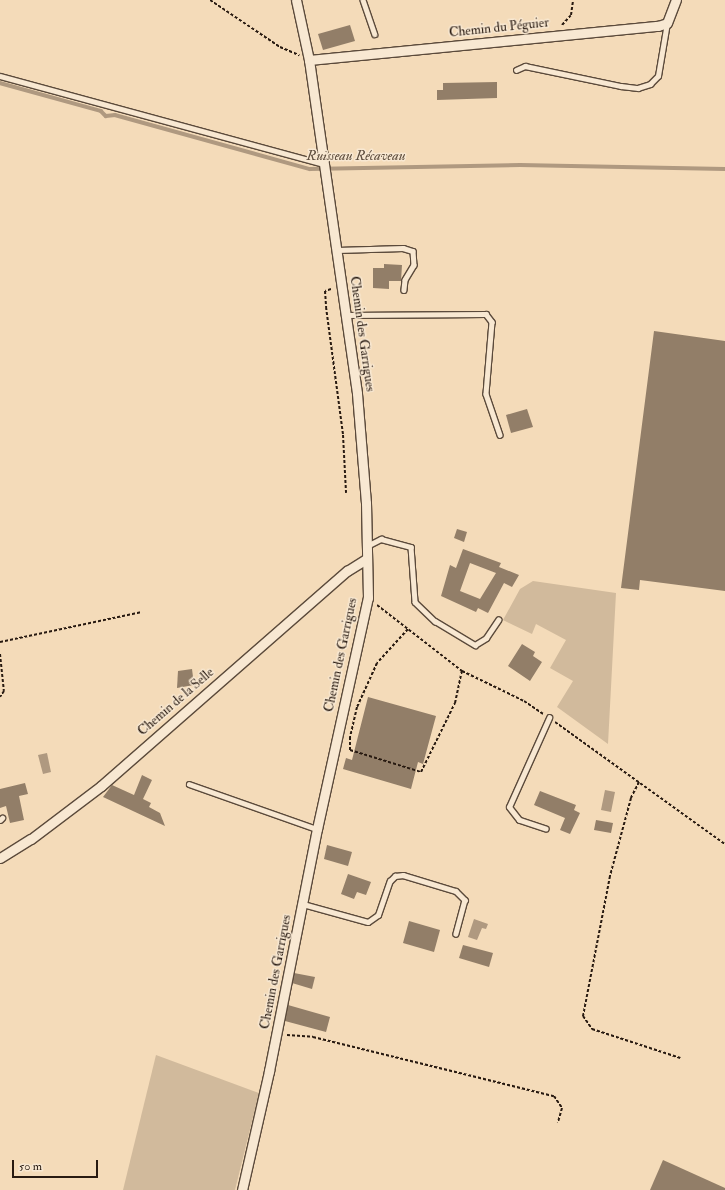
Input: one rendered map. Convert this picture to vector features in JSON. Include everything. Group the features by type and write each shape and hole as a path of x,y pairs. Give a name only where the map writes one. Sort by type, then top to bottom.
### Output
{"street":[{"name":"Chemin des Garrigues","path":"242,1190 277,1034 317,829 368,598 366,503 357,393 309,57 296,0"},
{"path":"667,23 676,0"},
{"name":"Chemin du Péguier","path":"309,57 658,26 667,23"},
{"name":"Chemin de la Selle","path":"0,858 31,839 101,786 335,581 366,560"}],"lane":[{"path":"363,0 375,34"},
{"path":"516,70 525,66 621,86 644,86 658,76 667,23"},
{"path":"0,76 324,164"},
{"path":"337,250 403,248 413,251 414,265 405,280 404,290"},
{"path":"346,315 486,314 492,322 486,394 500,435"},
{"path":"366,546 381,538 411,547 415,602 435,621 475,645 486,638 498,620"},
{"path":"546,829 519,820 509,808 549,718"},
{"path":"189,784 317,829"},
{"path":"303,904 368,922 378,915 390,881 395,876 403,875 456,891 465,900 456,934"}],"path":[{"path":"210,0 280,47 296,55 309,57"},
{"path":"558,27 564,24 571,15 573,0"},
{"path":"342,285 325,291 343,435 346,493"},
{"path":"0,642 142,612"},
{"path":"408,629 377,663 356,707 350,737 350,750 421,772 455,703 462,671"},
{"path":"0,654 4,691 0,697"},
{"path":"639,782 631,798 610,876 584,1016 592,1029 680,1058"},
{"path":"277,1034 313,1037 554,1096 562,1108 558,1122"}],"shaded area":[{"path":"533,581 616,593 608,744 557,707 573,681 550,668 566,640 536,624 532,634 503,620 520,589"},
{"path":"47,753 51,772 43,774 38,755"},
{"path":"605,790 615,792 611,812 601,810"},
{"path":"474,919 488,924 486,929 482,928 477,940 468,937"},
{"path":"156,1055 259,1093 235,1190 123,1190"}],"building":[{"path":"350,25 355,41 323,50 318,34"},
{"path":"497,82 497,98 437,100 437,90 443,90 443,83"},
{"path":"384,264 402,265 401,281 389,281 389,289 373,288 373,268 384,268"},
{"path":"654,331 725,341 725,591 640,580 639,590 621,588"},
{"path":"527,409 533,427 511,433 506,415"},
{"path":"457,529 467,532 464,542 454,538"},
{"path":"463,549 501,563 499,567 519,575 512,587 504,583 488,613 478,608 476,612 441,596 450,565 456,568","holes":["470,563 496,573 480,599 460,591"]},
{"path":"522,644 535,652 533,656 542,662 530,681 508,666"},
{"path":"192,669 194,685 177,688 178,671"},
{"path":"368,697 436,716 423,764 418,762 411,789 343,769 346,758 352,760"},
{"path":"142,775 152,780 143,799 151,803 149,807 160,813 165,826 103,797 112,785 134,795"},
{"path":"25,783 28,794 19,796 24,820 10,823 6,806 0,808 0,789"},
{"path":"540,791 576,805 574,810 580,813 570,834 560,830 565,818 534,805"},
{"path":"596,820 613,823 611,833 594,830"},
{"path":"327,845 352,852 348,866 324,859"},
{"path":"348,874 371,882 366,895 357,892 354,899 341,894"},
{"path":"409,921 440,930 434,952 403,943"},
{"path":"463,945 493,953 489,967 459,958"},
{"path":"294,973 315,977 312,989 292,983"},
{"path":"288,1005 330,1017 326,1032 285,1021"},
{"path":"663,1160 725,1188 725,1190 650,1190"}],"waterway":[{"name":"Ruisseau Récaveau","path":"0,83 101,111 106,116 115,115 310,169 520,165 725,169"}]}
